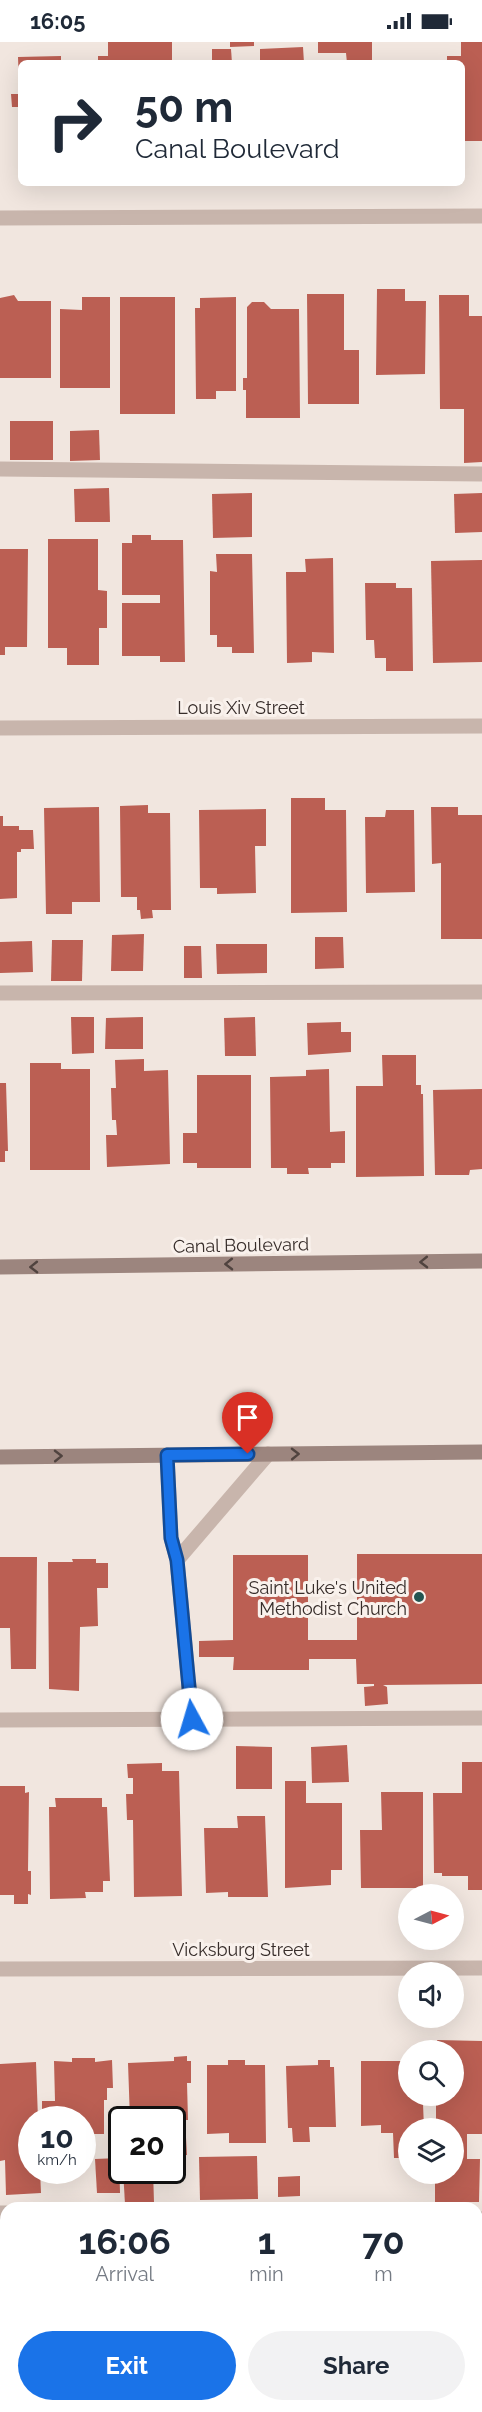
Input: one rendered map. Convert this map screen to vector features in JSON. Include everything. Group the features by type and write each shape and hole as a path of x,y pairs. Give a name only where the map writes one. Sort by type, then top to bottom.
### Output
{"main road":[{"name":"Canal Boulevard","path":"0,1267 482,1261"},
{"path":"0,1457 482,1452"}],"street":[{"path":"0,218 482,216"},
{"path":"0,469 482,474"},
{"name":"Louis Xiv Street","path":"0,728 482,726"},
{"path":"0,993 482,992"},
{"path":"177,1560 268,1454"},
{"path":"167,1455 171,1538 177,1560 192,1719"},
{"path":"0,1720 482,1718"},
{"name":"Vicksburg Street","path":"0,1969 482,1968"}],"building":[{"path":"108,42 172,42 172,60 98,60 98,56 108,56"},
{"path":"230,42 254,42 254,46 230,47"},
{"path":"318,42 372,42 372,60 347,60 346,53 318,53"},
{"path":"461,42 482,42 482,141 465,141 465,60 447,60 447,56 461,56"},
{"path":"303,47 304,60 260,60 260,49"},
{"path":"212,49 231,49 232,60 212,60"},
{"path":"61,56 61,60 18,60 18,57"},
{"path":"11,94 18,94 18,107 12,107"},
{"path":"377,289 405,289 405,301 426,301 425,374 376,375"},
{"path":"307,294 344,294 344,350 359,350 359,404 308,404"},
{"path":"14,295 18,301 51,301 51,378 0,378 0,298"},
{"path":"439,295 469,295 469,316 482,316 482,462 464,463 464,409 440,409"},
{"path":"82,297 110,297 110,388 60,388 60,309 82,310"},
{"path":"120,297 175,297 175,414 120,414"},
{"path":"236,297 236,391 216,391 216,399 196,399 195,308 200,308 200,298"},
{"path":"252,302 264,302 271,309 299,309 300,418 246,418 246,390 243,390 243,378 247,378 247,307"},
{"path":"10,421 53,421 53,460 10,460"},
{"path":"99,430 100,460 70,461 70,431"},
{"path":"109,488 110,522 75,522 74,489"},
{"path":"252,493 252,537 213,538 212,494"},
{"path":"482,493 482,532 455,533 454,494"},
{"path":"132,535 151,535 151,540 183,540 185,662 160,662 160,656 122,656 122,603 160,603 160,595 122,595 122,543 132,543"},
{"path":"48,539 98,539 98,590 107,591 107,628 99,628 99,665 67,665 67,648 48,648"},
{"path":"0,549 28,549 27,647 5,647 5,655 0,655"},
{"path":"216,554 252,554 254,653 232,653 232,647 217,647 217,635 210,635 210,571 217,572"},
{"path":"333,558 334,653 312,652 312,662 287,663 286,572 306,572 305,559"},
{"path":"482,560 482,662 433,663 431,561"},
{"path":"365,583 396,583 396,588 412,588 413,671 386,671 386,658 375,658 374,640 366,640"},
{"path":"291,798 325,798 325,810 346,810 347,912 291,913"},
{"path":"148,805 148,813 170,813 171,910 152,910 153,918 141,919 140,910 137,910 137,897 121,897 120,806"},
{"path":"99,807 100,902 72,902 72,914 46,914 44,808"},
{"path":"431,807 458,807 458,815 482,815 482,939 441,939 441,863 432,864"},
{"path":"266,809 266,846 255,846 256,893 217,894 217,888 200,888 199,810"},
{"path":"386,810 414,810 415,892 366,893 365,817 385,817"},
{"path":"0,816 3,816 3,826 19,826 19,830 33,830 34,849 21,849 21,852 17,852 17,898 0,899"},
{"path":"144,934 143,971 111,971 112,935"},
{"path":"315,937 343,937 344,968 315,969"},
{"path":"52,940 83,940 82,981 51,981"},
{"path":"32,941 33,972 0,973 0,942"},
{"path":"216,944 267,944 267,973 217,974"},
{"path":"184,946 201,946 202,978 184,978"},
{"path":"71,1017 94,1017 94,1053 72,1054"},
{"path":"143,1017 143,1049 105,1049 106,1018"},
{"path":"255,1017 256,1056 225,1056 224,1018"},
{"path":"341,1022 341,1032 351,1032 351,1052 308,1055 307,1023"},
{"path":"382,1055 416,1055 416,1085 421,1085 421,1094 423,1094 424,1176 356,1177 356,1086 383,1086"},
{"path":"144,1059 144,1071 168,1070 170,1164 107,1167 106,1135 117,1135 116,1120 112,1120 111,1088 116,1088 115,1060"},
{"path":"30,1063 61,1063 61,1069 90,1069 90,1170 30,1170"},
{"path":"329,1069 330,1132 345,1131 345,1163 331,1163 331,1168 308,1168 309,1174 287,1174 287,1168 271,1168 270,1077 306,1076 306,1070"},
{"path":"197,1075 251,1075 251,1168 197,1168 197,1163 183,1163 183,1133 197,1133"},
{"path":"0,1083 6,1083 8,1151 5,1151 5,1162 0,1162"},
{"path":"482,1089 482,1169 470,1170 469,1175 435,1175 433,1090"},
{"name":"Saint Luke's United Methodist Church","path":"357,1554 482,1554 482,1684 383,1685 387,1687 388,1704 365,1706 364,1687 374,1686 374,1684 357,1684 356,1659 309,1659 309,1670 233,1670 234,1657 199,1657 199,1641 233,1640 233,1555 308,1555 308,1640 357,1640"},
{"path":"0,1557 37,1557 36,1669 11,1669 10,1628 0,1628"},
{"path":"72,1559 96,1559 96,1563 108,1563 108,1588 97,1588 98,1626 80,1627 79,1691 49,1689 48,1562 73,1562"},
{"path":"347,1745 349,1782 312,1783 311,1747"},
{"path":"236,1746 272,1747 272,1789 236,1789"},
{"path":"462,1762 482,1762 482,1890 468,1890 468,1876 442,1876 442,1873 434,1873 433,1793 462,1793"},
{"path":"162,1763 162,1771 179,1771 182,1896 134,1897 133,1820 127,1820 126,1794 133,1794 133,1778 128,1778 127,1764"},
{"path":"285,1781 306,1781 306,1803 342,1803 342,1870 331,1870 331,1885 285,1888"},
{"path":"0,1786 25,1786 25,1793 29,1792 28,1871 31,1871 31,1895 28,1894 28,1904 14,1904 14,1895 0,1895"},
{"path":"381,1792 423,1792 423,1884 398,1884 398,1888 361,1888 360,1830 382,1830"},
{"path":"55,1798 102,1798 102,1807 107,1807 110,1881 103,1881 103,1892 85,1892 86,1898 50,1899 49,1807 56,1807"},
{"path":"237,1816 265,1816 268,1897 228,1897 228,1892 206,1893 204,1828 238,1828"},
{"path":"464,2041 482,2041 482,2134 467,2134 467,2159 480,2159 479,2202 435,2202 435,2184 464,2184 464,2118 436,2118 436,2106 464,2106"},
{"path":"187,2056 187,2061 191,2061 191,2083 187,2083 188,2120 186,2120 186,2106 130,2106 128,2063 174,2061 174,2057"},
{"path":"72,2058 95,2058 95,2062 112,2060 113,2088 107,2088 107,2100 104,2100 104,2134 96,2134 96,2106 42,2106 42,2101 55,2101 54,2061 72,2062"},
{"path":"228,2060 245,2060 245,2065 265,2065 266,2143 229,2143 229,2133 207,2134 207,2065 228,2065"},
{"path":"318,2060 330,2060 330,2067 334,2067 336,2127 309,2127 310,2142 293,2142 292,2128 288,2128 286,2066 318,2065"},
{"path":"361,2061 398,2061 398,2106 423,2106 424,2118 398,2118 398,2158 394,2158 393,2133 381,2133 381,2125 361,2126"},
{"path":"36,2062 38,2106 18,2106 18,2184 41,2184 41,2193 6,2195 5,2160 0,2161 0,2064"},
{"path":"257,2156 258,2199 200,2200 199,2157"},
{"path":"108,2158 108,2184 120,2184 120,2193 97,2193 96,2159"},
{"path":"300,2176 300,2196 278,2197 278,2177"},
{"path":"124,2184 153,2184 154,2202 125,2202"}],"place":[{"name":"Saint Luke's United Methodist Church","path":"419,1597"}],"route":[{"path":"192,1719 177,1560 171,1538 167,1455 248,1454"}]}
